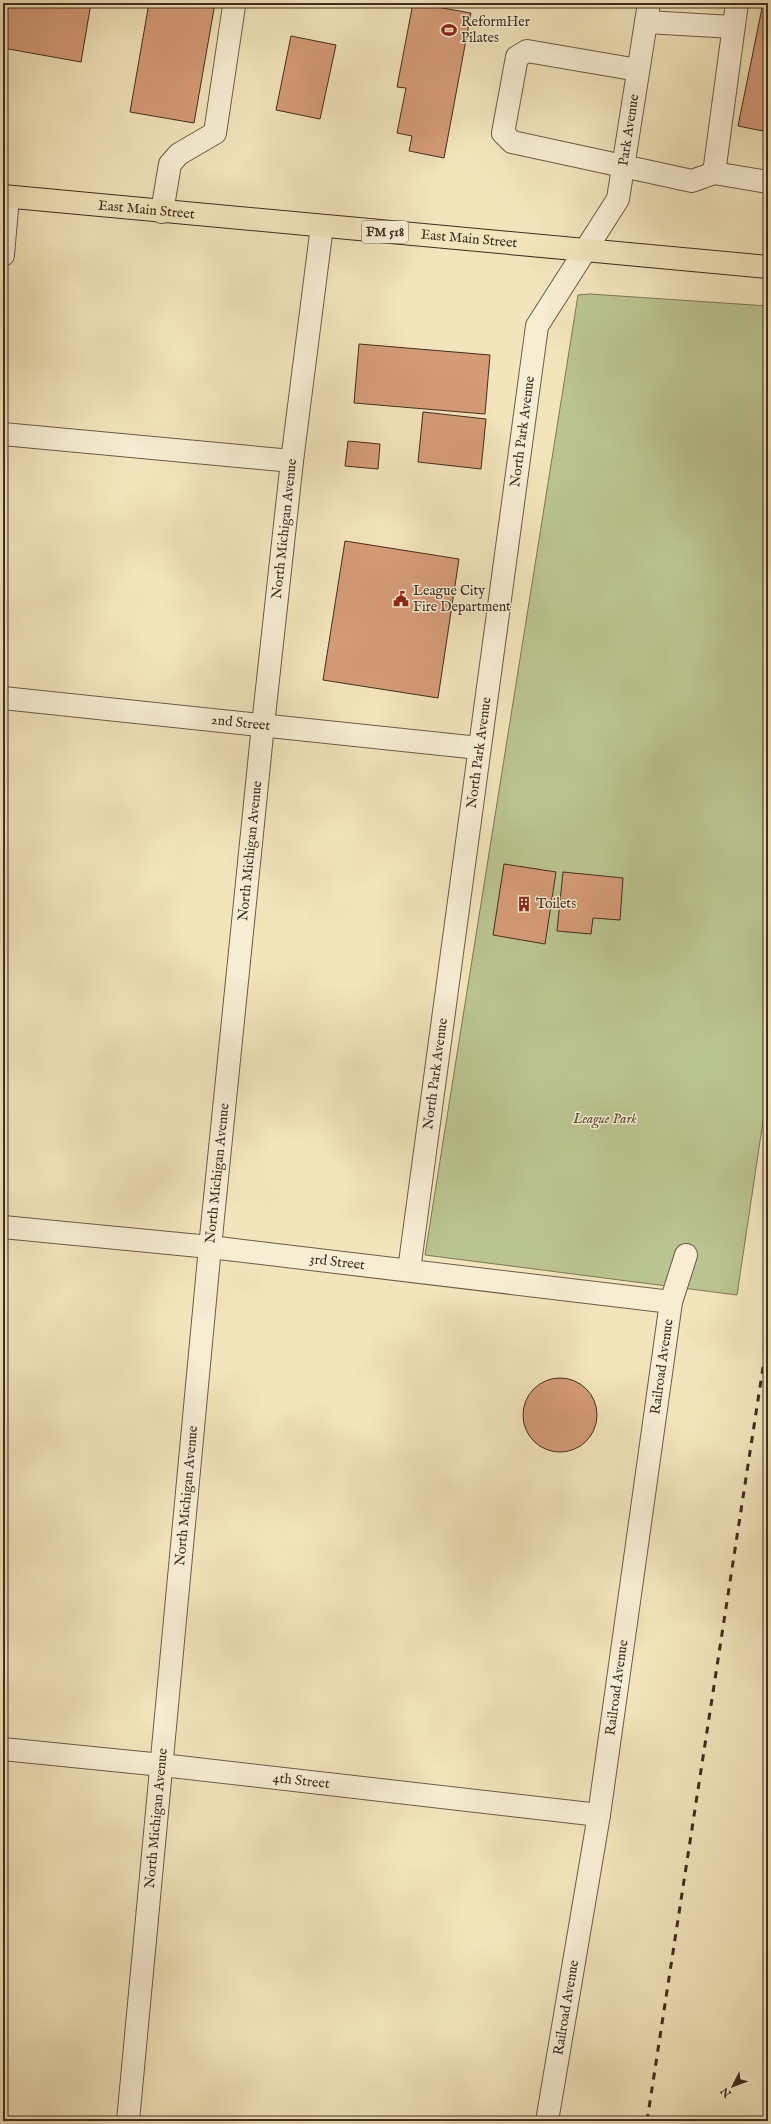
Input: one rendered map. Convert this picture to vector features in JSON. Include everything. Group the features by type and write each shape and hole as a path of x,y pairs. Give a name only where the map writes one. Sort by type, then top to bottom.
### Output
{"main road":[{"name":"East Main Street","path":"6,197 587,249 768,267"}],"street":[{"path":"714,173 737,3"},
{"path":"162,212 170,164 179,154 214,133 234,6"},
{"path":"647,12 733,27"},
{"name":"Park Avenue","path":"587,249 618,199 622,165 647,12"},
{"path":"638,70 527,50 517,57 503,133 512,142 692,181 714,173 768,182"},
{"path":"3,255 6,197"},
{"name":"North Michigan Avenue","path":"128,2121 210,1247 263,725 292,461 322,226"},
{"name":"North Park Avenue","path":"408,1270 537,326 587,249"},
{"path":"3,434 292,461"},
{"name":"2nd Street","path":"3,698 479,748"},
{"name":"3rd Street","path":"3,1227 210,1247 671,1302"},
{"name":"Railroad Avenue","path":"547,2121 598,1815 671,1302 686,1256"},
{"name":"4th Street","path":"3,1749 162,1765 598,1815"}],"green space":[{"name":"League Park","path":"590,294 768,306 768,1088 737,1295 425,1255 578,295"}],"building":[{"path":"3,3 91,3 81,62 3,48"},
{"path":"149,3 215,3 194,123 130,112"},
{"path":"413,3 471,13 444,158 409,151 412,136 397,133 406,88 397,87"},
{"path":"763,3 768,3 768,132 738,126"},
{"path":"291,36 336,45 320,119 276,110"},
{"path":"359,344 490,355 485,414 354,403"},
{"path":"423,412 486,419 481,469 418,462"},
{"path":"348,441 380,444 378,469 345,466"},
{"path":"345,541 459,559 438,698 323,680"},
{"name":"Toilets","path":"504,864 556,872 545,944 493,935"},
{"path":"563,872 623,878 620,920 593,918 591,934 557,931"},
{"path":"560,1378 581,1384 591,1394 597,1415 591,1436 581,1446 560,1452 539,1446 529,1436 523,1415 529,1394 539,1384"}],"railway":[{"path":"647,2121 768,1335"}],"place":[{"name":"ReformHer Pilates","path":"449,30"},
{"name":"League City Fire Department","path":"401,599"},
{"name":"Toilets","path":"524,904"}]}
